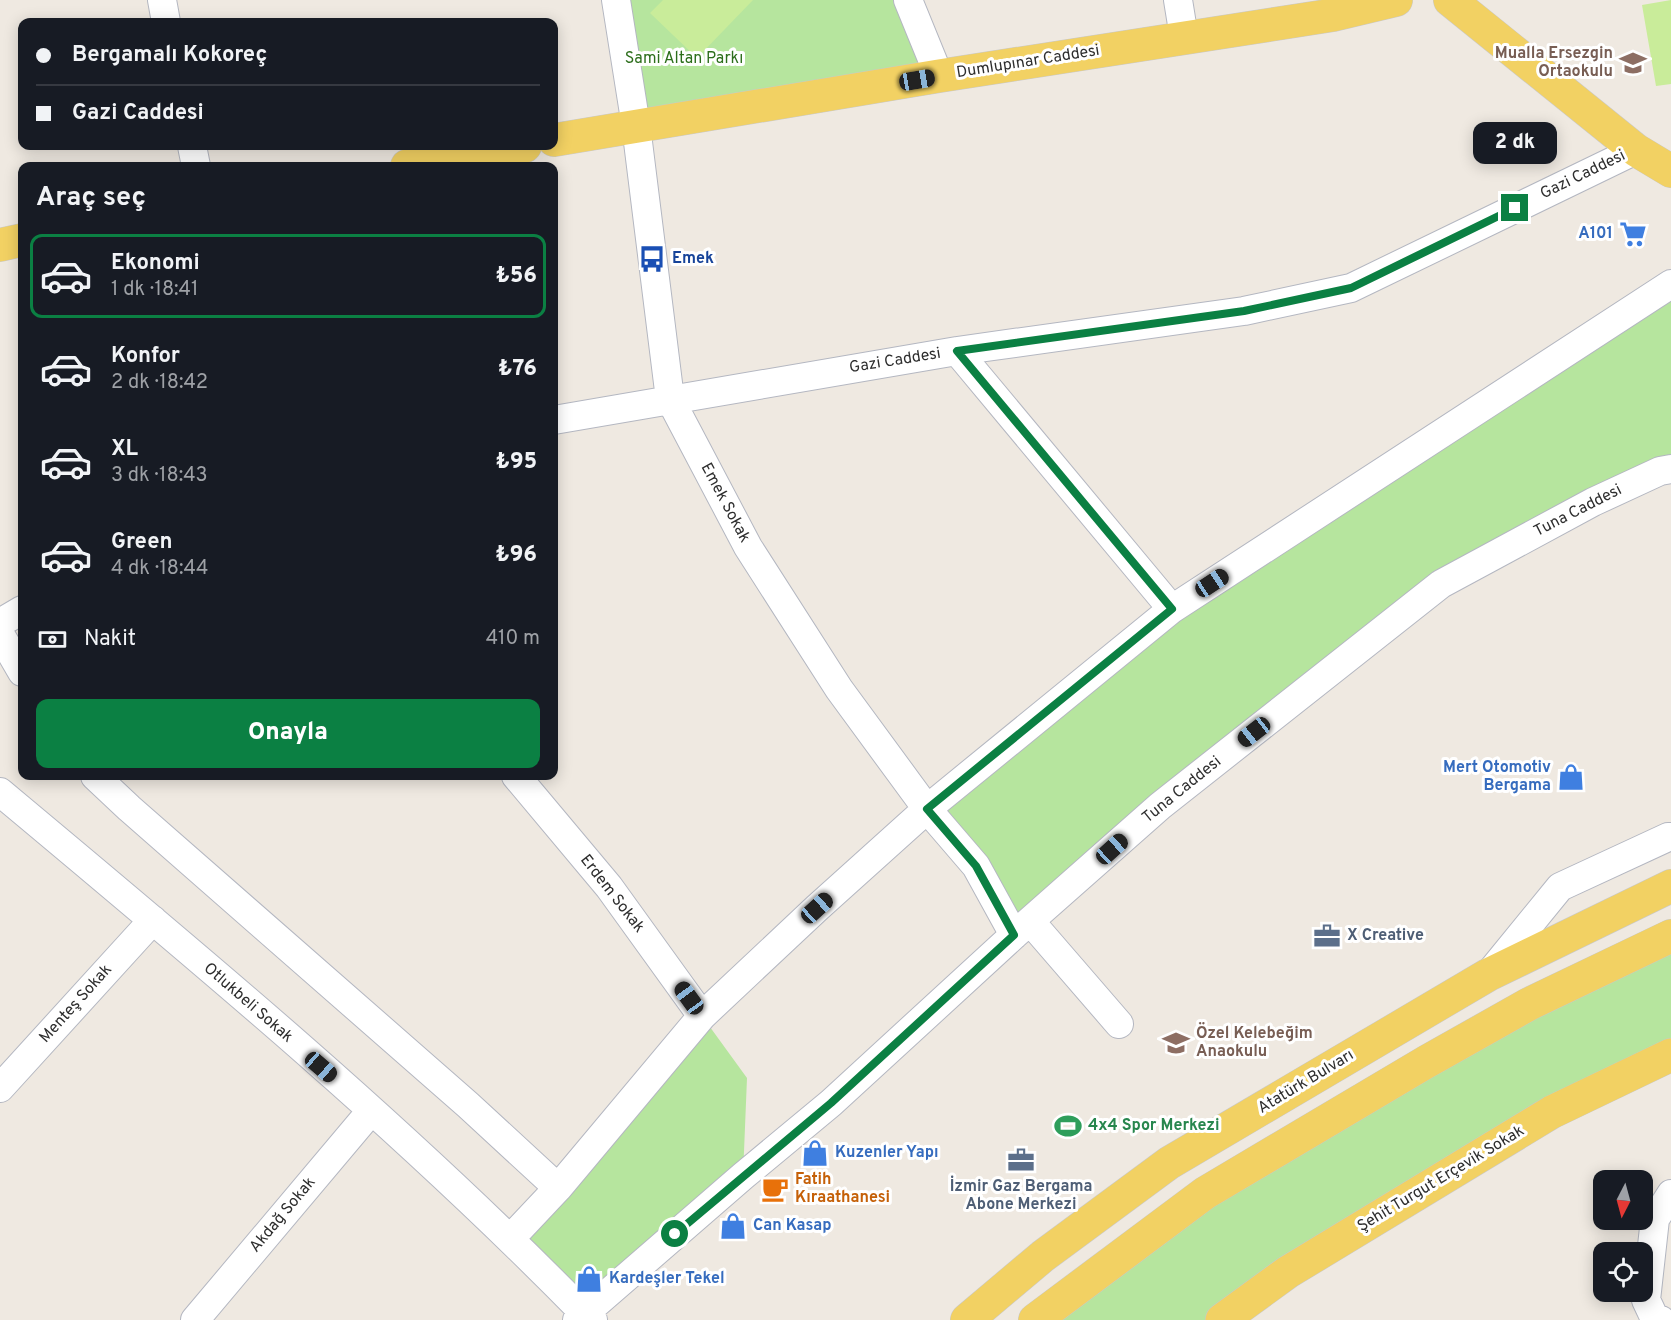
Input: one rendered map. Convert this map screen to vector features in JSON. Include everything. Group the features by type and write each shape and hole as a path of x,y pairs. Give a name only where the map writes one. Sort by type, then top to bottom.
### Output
{"main road":[{"name":"Dumlupınar Caddesi","path":"558,139 939,76 1333,15 1396,0"},
{"path":"1450,0 1636,150 1671,171"},
{"path":"431,162 501,150"},
{"path":"0,245 18,241"},
{"name":"Atatürk Bulvarı","path":"967,1320 1043,1256 1169,1163 1488,975 1671,886"},
{"path":"1035,1320 1205,1193 1518,1010 1671,936"},
{"name":"Şehit Turgut Erçevik Sokak","path":"1222,1320 1288,1272 1552,1112 1671,1056"}],"street":[{"path":"162,0 165,18"},
{"name":"Emek Sokak","path":"616,0 636,126 670,399 748,547 839,689 927,809 976,866 1022,928 1119,1024"},
{"path":"908,0 939,76"},
{"path":"1178,0 1184,37"},
{"name":"Gazi Caddesi","path":"558,419 957,351 1244,311 1351,288 1636,150"},
{"path":"510,1239 558,1188 702,1016 927,809 1172,609 1671,284"},
{"path":"957,351 1172,609"},
{"name":"Tuna Caddesi","path":"585,1318 743,1176 831,1103 1022,928 1160,806 1441,584 1593,502 1668,474"},
{"path":"0,623 18,612"},
{"path":"0,634 18,665"},
{"path":"99,780 468,1105 558,1188"},
{"name":"Erdem Sokak","path":"519,780 609,887 702,1016"},
{"name":"Otlukbeli Sokak","path":"0,792 153,920 371,1111 510,1239 585,1318"},
{"path":"1488,975 1560,887 1671,837"},
{"name":"Menteş Sokak","path":"0,1088 153,920"},
{"name":"Akdağ Sokak","path":"195,1320 371,1111"},
{"path":"1661,1320 1654,1317 1646,1300 1655,1219 1671,1194"}],"green space":[{"name":"Sami Altan Parkı","path":"616,0 908,0 939,76 636,126"},
{"path":"663,0 753,0 697,58 650,13"},
{"path":"1671,0 1671,84 1656,86 1642,5"},
{"path":"1671,284 1671,469 1441,584 1014,935 927,809 1172,609"},
{"path":"1671,936 1671,1055 1222,1320 1035,1320 1205,1193"},
{"path":"702,1016 747,1078 743,1176 584,1313 510,1239"}],"place":[{"name":"Mualla Ersezgin Ortaokulu","path":"1633,63"},
{"name":"A101","path":"1633,234"},
{"name":"Emek","path":"652,259"},
{"name":"Mert Otomotiv Bergama","path":"1571,777"},
{"name":"X Creative","path":"1327,936"},
{"name":"Özel Kelebeğim Anaokulu","path":"1176,1043"},
{"name":"4x4 Spor Merkezi","path":"1068,1126"},
{"name":"Kuzenler Yapı","path":"815,1153"},
{"name":"İzmir Gaz Bergama Abone Merkezi","path":"1021,1160"},
{"name":"Fatih Kıraathanesi","path":"775,1189"},
{"name":"Can Kasap","path":"733,1226"},
{"name":"Kardeşler Tekel","path":"589,1279"}],"route":[{"path":"675,1234 831,1103 1014,935 976,866 927,809 1172,609 957,351 1244,311 1351,288 1515,208"}]}
